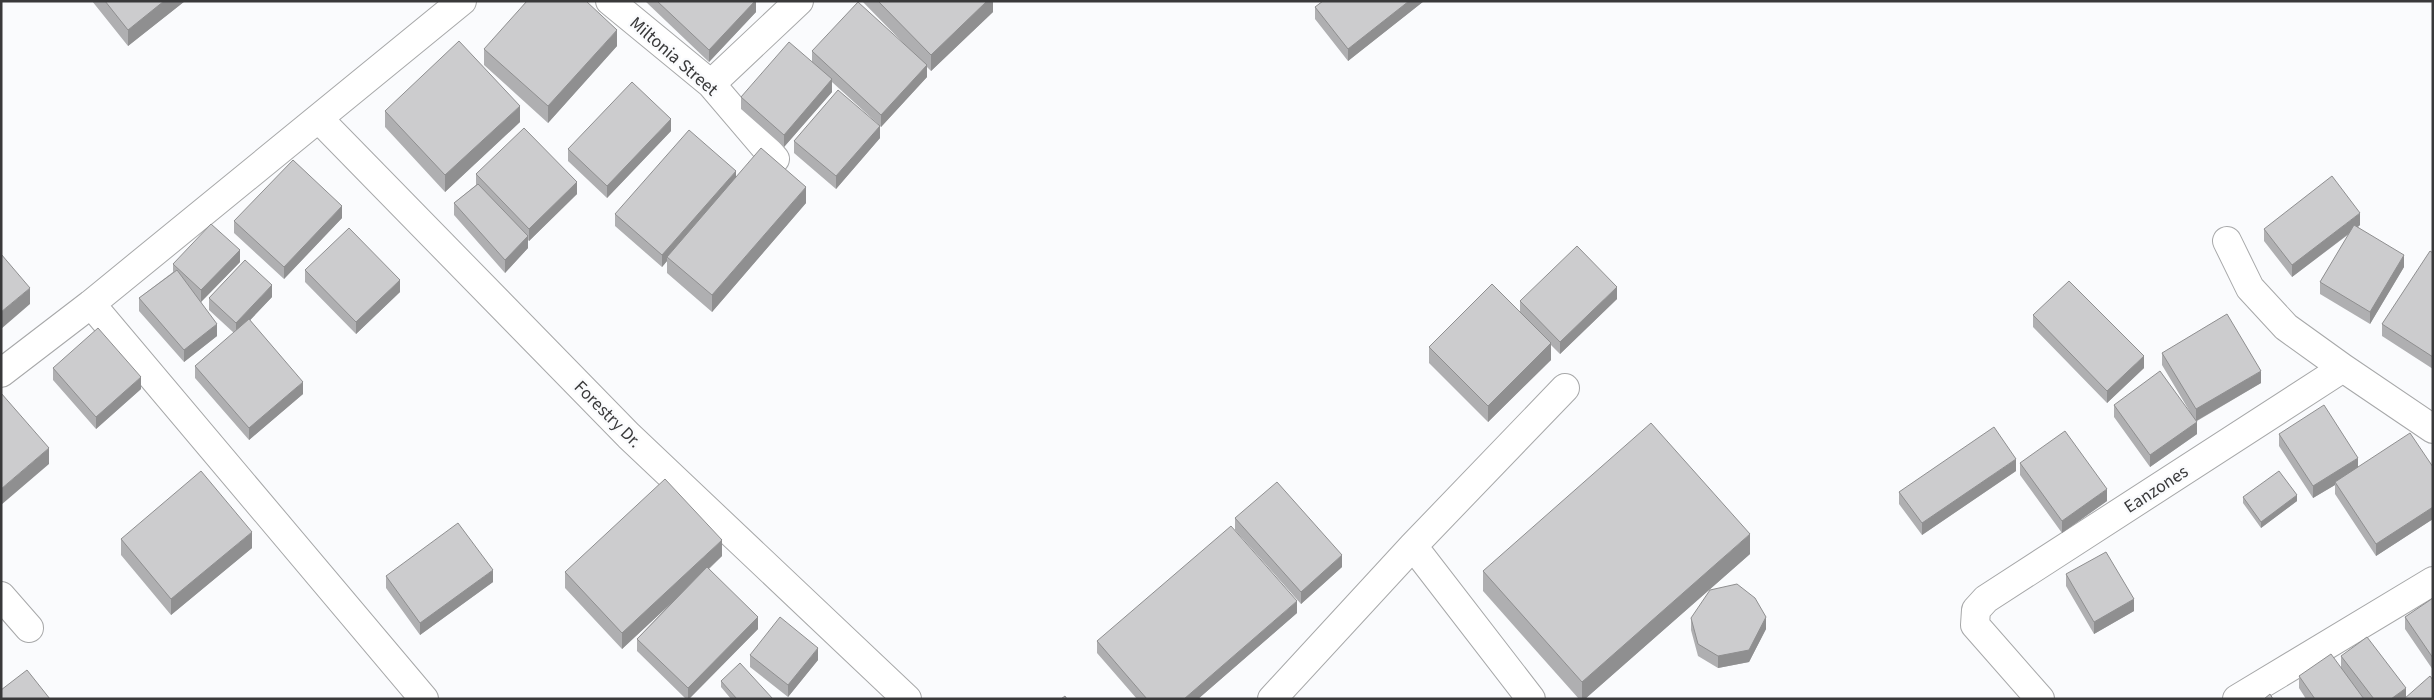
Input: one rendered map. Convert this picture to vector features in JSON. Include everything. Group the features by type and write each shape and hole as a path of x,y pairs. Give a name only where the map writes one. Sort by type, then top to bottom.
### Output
{"street":[{"path":"1,373 91,304 462,1"},
{"name":"Miltonia Street","path":"610,1 711,84 775,159"},
{"path":"711,84 799,1"},
{"name":"Forestry Dr.","path":"319,119 630,436 907,699"},
{"path":"2227,242 2250,288 2286,328 2433,429"},
{"path":"91,304 424,699"},
{"name":"Eanzones","path":"2040,699 1974,625 1976,610 1986,599 2343,368"},
{"path":"1272,699 1413,546 1566,388"},
{"path":"1413,546 1531,699"},
{"path":"2237,699 2433,581"},
{"path":"1,596 29,628"}],"building":[{"path":"105,1 164,1 128,30"},
{"path":"527,1 586,1 617,30 548,106 484,49"},
{"path":"657,1 755,1 709,50"},
{"path":"878,1 987,1 931,55"},
{"path":"1323,1 1409,1 1348,49 1315,7"},
{"path":"858,2 927,65 881,115 812,51"},
{"path":"459,41 520,106 445,175 385,111"},
{"path":"789,42 832,79 784,135 741,97"},
{"path":"632,82 671,119 607,186 568,149"},
{"path":"838,90 880,126 836,176 794,141"},
{"path":"524,128 577,182 529,229 476,174"},
{"path":"689,130 736,171 662,255 615,214"},
{"path":"761,148 806,187 712,295 667,257"},
{"path":"293,160 342,206 284,267 234,221"},
{"path":"2332,176 2360,213 2292,265 2264,229"},
{"path":"478,184 528,236 505,260 454,203"},
{"path":"211,224 240,250 201,290 173,264"},
{"path":"2354,225 2404,255 2370,312 2320,282"},
{"path":"349,228 400,280 356,322 305,270"},
{"path":"1577,246 1617,287 1560,342 1520,301"},
{"path":"2430,251 2433,253 2433,357 2382,324"},
{"path":"1,254 30,288 1,312"},
{"path":"245,260 272,285 236,323 209,298"},
{"path":"177,270 217,324 184,350 139,298"},
{"path":"2069,281 2144,356 2107,391 2033,315"},
{"path":"1492,284 1551,343 1488,406 1429,347"},
{"path":"2227,314 2261,371 2196,409 2162,353"},
{"path":"249,319 303,382 249,428 195,366"},
{"path":"98,328 141,377 96,417 53,368"},
{"path":"2160,371 2197,422 2150,455 2114,405"},
{"path":"1,393 49,448 1,489"},
{"path":"2324,405 2358,458 2313,486 2279,434"},
{"path":"1651,423 1750,534 1582,682 1483,571"},
{"path":"1994,427 2016,459 1922,523 1899,492"},
{"path":"2065,431 2107,489 2062,521 2020,463"},
{"path":"2410,433 2433,467 2433,507 2376,544 2335,482"},
{"path":"201,471 252,532 171,599 121,539"},
{"path":"2279,471 2297,495 2261,522 2243,497"},
{"path":"665,479 722,540 622,633 565,572"},
{"path":"1277,482 1342,555 1301,592 1235,518"},
{"path":"458,523 493,570 420,623 386,576"},
{"path":"1231,526 1297,601 1184,699 1147,699 1097,641"},
{"path":"2106,552 2134,599 2094,622 2066,574"},
{"path":"707,567 758,617 688,688 637,639"},
{"path":"1737,584 1755,598 1766,617 1749,650 1718,656 1698,644 1691,618 1710,590"},
{"path":"2433,598 2433,658 2405,617"},
{"path":"780,617 818,648 788,685 750,655"},
{"path":"2367,637 2406,688 2391,699 2374,699 2341,656"},
{"path":"2331,654 2364,699 2315,699 2299,676"},
{"path":"740,663 773,699 737,699 721,681"},
{"path":"27,670 50,699 1,699 1,690"},
{"path":"2430,676 2433,680 2433,699 2404,699"},
{"path":"2270,694 2273,699 2264,699"}]}
